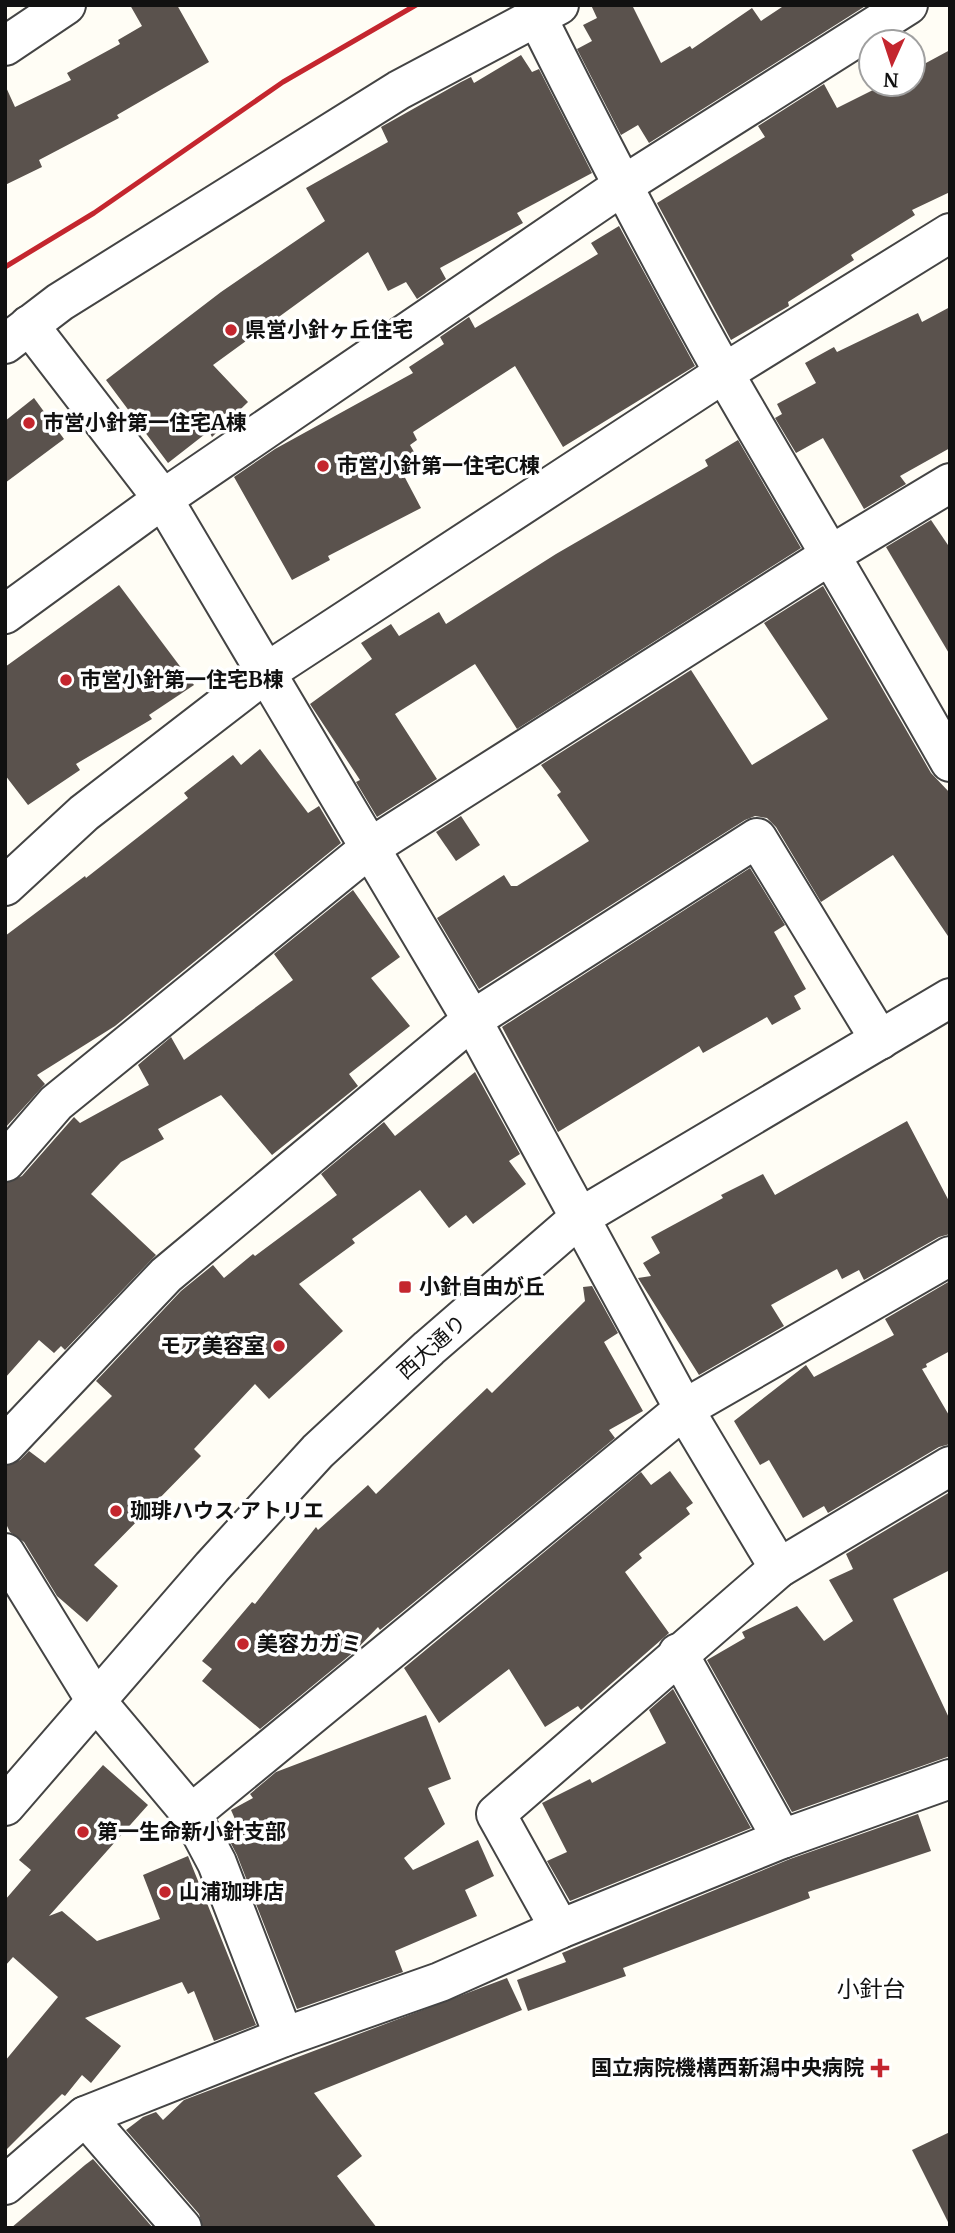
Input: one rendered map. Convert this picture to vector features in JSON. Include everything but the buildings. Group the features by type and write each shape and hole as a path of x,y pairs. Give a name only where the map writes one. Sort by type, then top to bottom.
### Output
{"street":[{"path":"5,46 66,5"},
{"path":"5,614 163,499 622,186 908,5"},
{"path":"779,1567 684,1409 472,1020 163,499 17,334 399,90 548,11 622,186 724,373 832,554 950,762"},
{"path":"5,887 84,813 267,672 724,373 950,233"},
{"path":"5,1163 57,1103 371,847 832,554 950,483"},
{"path":"5,1445 166,1275 472,1020 757,838 880,1040"},
{"name":"西大通り","path":"5,1805 318,1451 429,1348 579,1218 950,998"},
{"path":"191,1814 684,1409 950,1256"},
{"path":"560,1929 496,1814 779,1567 950,1466"},
{"path":"5,1553 96,1700 191,1814 217,1863 284,2037"},
{"path":"678,1653 782,1839"},
{"path":"5,2185 85,2116 284,2037 440,1982 560,1929 782,1839 950,1779"},
{"path":"85,2116 182,2228"}],"railway":[{"path":"5,267 94,213 283,82 416,5"}],"place":[{"name":"県営小針ヶ丘住宅","path":"231,330"},
{"name":"市営小針第一住宅A棟","path":"29,423"},
{"name":"市営小針第一住宅C棟","path":"323,466"},
{"name":"市営小針第一住宅B棟","path":"66,680"},
{"name":"小針自由が丘","path":"405,1287"},
{"name":"モア美容室","path":"279,1346"},
{"name":"珈琲ハウス アトリエ","path":"116,1511"},
{"name":"美容カガミ","path":"243,1644"},
{"name":"第一生命新小針支部","path":"83,1832"},
{"name":"山浦珈琲店","path":"165,1892"},
{"name":"国立病院機構西新潟中央病院","path":"880,2068"}],"district":[{"name":"小針台","path":"871,1989"}]}
